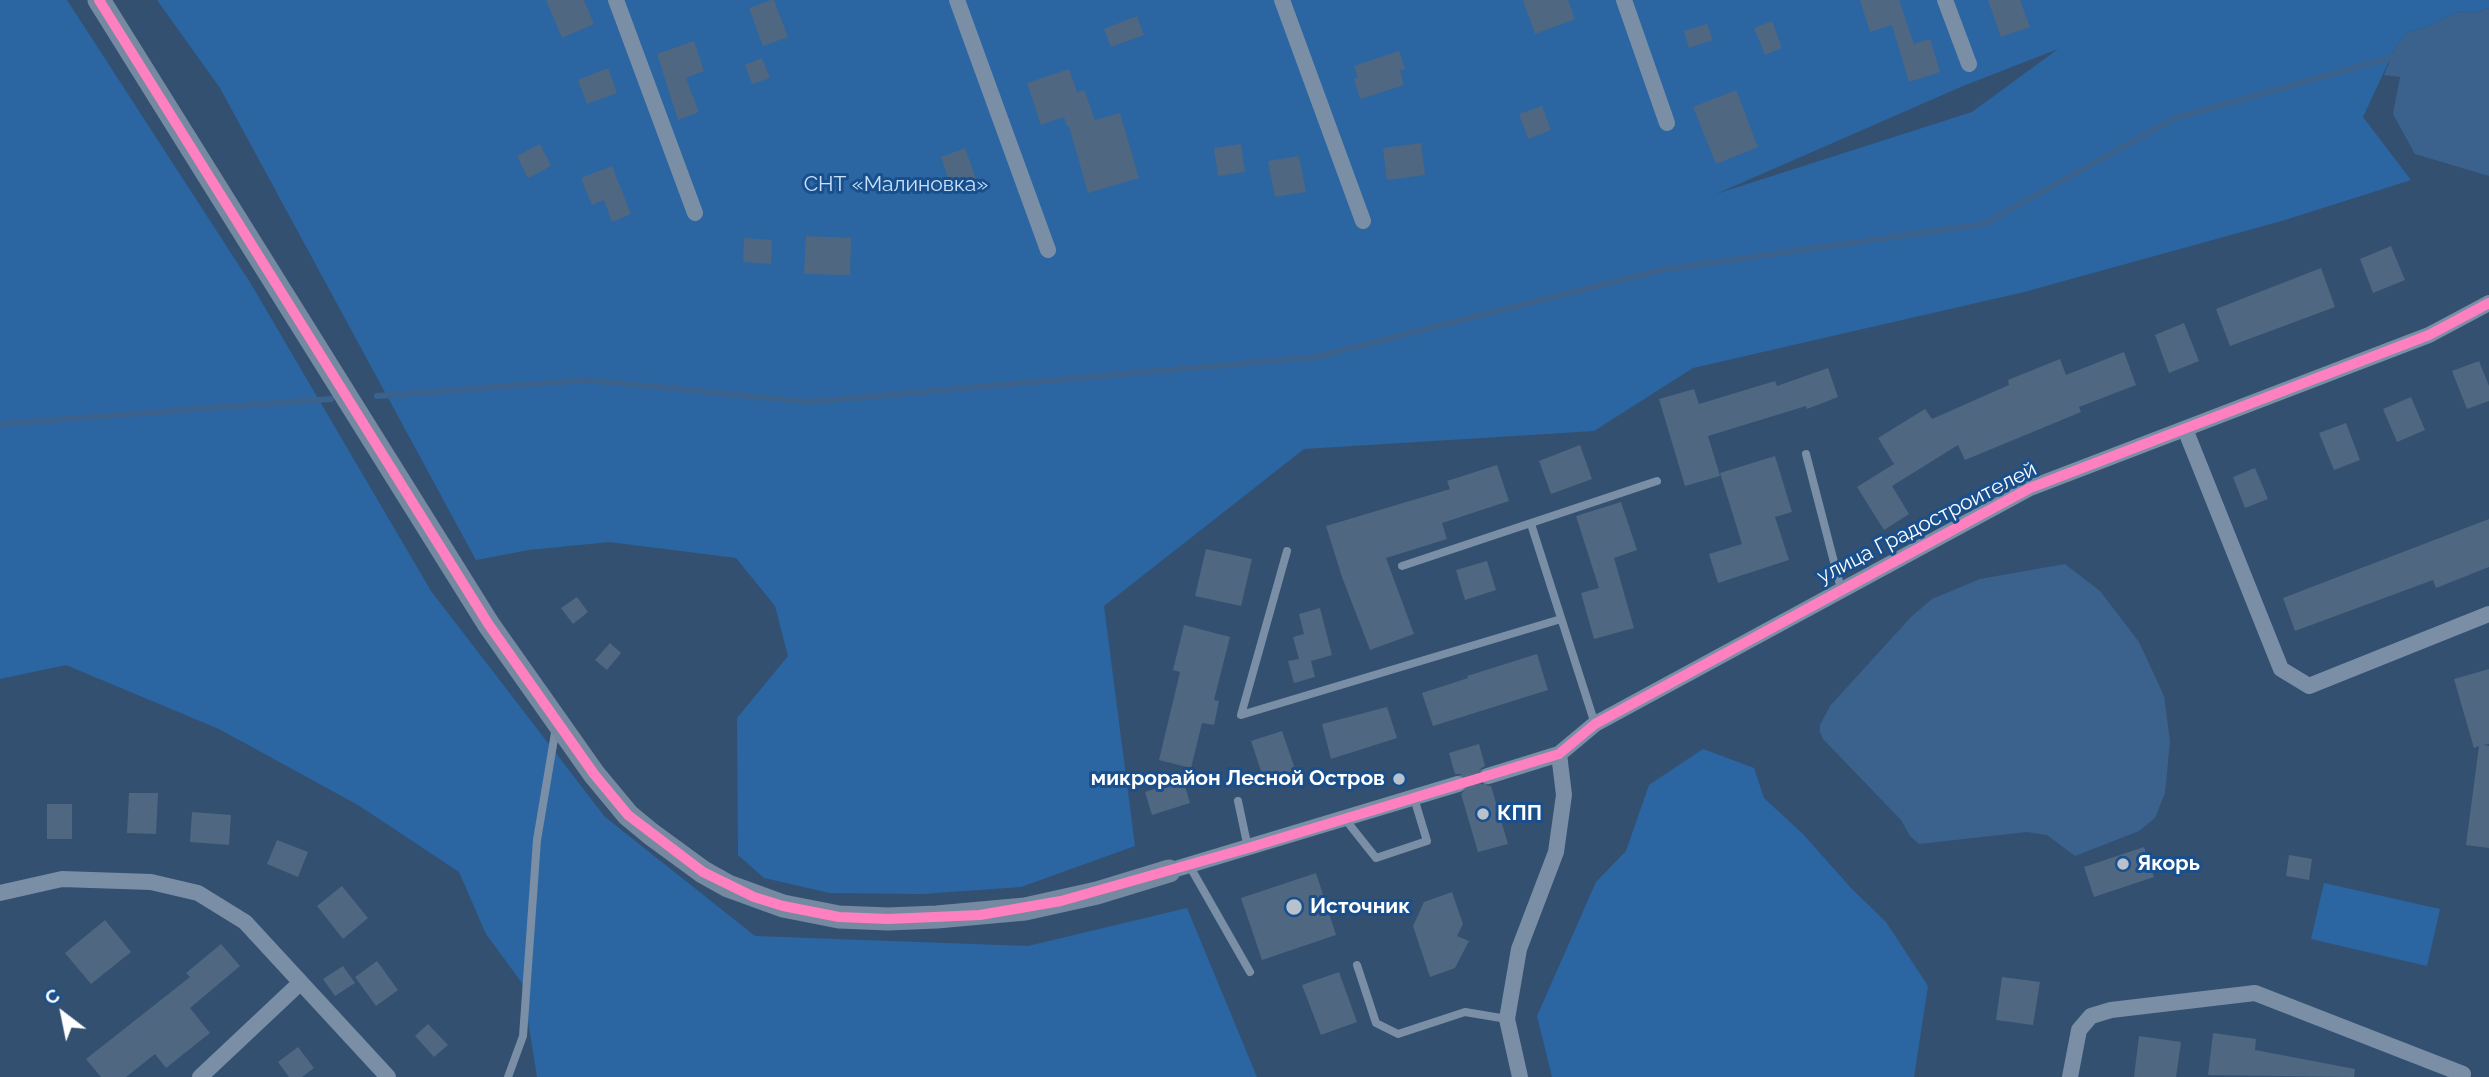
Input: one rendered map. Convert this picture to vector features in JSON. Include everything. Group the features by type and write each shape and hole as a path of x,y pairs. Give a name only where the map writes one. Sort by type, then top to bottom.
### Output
{"street":[{"path":"99,0 489,625 556,724 628,815 694,866 728,886 783,906 839,917 888,919 980,915 1061,901 1458,784"},
{"path":"616,0 695,213"},
{"path":"957,0 1048,250"},
{"path":"1282,0 1363,221"},
{"path":"1624,0 1667,123"},
{"path":"1945,0 1969,64"},
{"name":"улица Градостроителей","path":"1559,754 1595,724 2030,488 2429,335 2489,303"},
{"path":"2185,429 2281,669 2309,686 2489,614"},
{"path":"1488,776 1559,754 1564,795 1556,852 1519,949 1507,1019 1520,1077"},
{"path":"0,893 62,878 152,882 198,892 245,922 388,1077"},
{"path":"200,1077 300,982"},
{"path":"2070,1077 2078,1030 2091,1016 2111,1010 2255,993 2463,1074"}],"lane":[{"path":"1806,454 1841,589"},
{"path":"1402,566 1657,481"},
{"path":"1531,524 1595,724"},
{"path":"1287,551 1241,715 1561,619"},
{"path":"508,1077 523,1036 537,840 556,724"},
{"path":"1345,819 1376,858 1427,841 1414,798"},
{"path":"1238,801 1248,848"},
{"path":"1179,868 1250,972"},
{"path":"1357,965 1376,1023 1398,1034 1465,1012 1507,1019"}],"green space":[{"path":"0,0 67,0 251,284 431,591 605,817 755,936 1028,946 1187,908 1257,1077 537,1077 522,983 486,934 459,872 358,805 219,729 66,665 0,679"},
{"name":"СНТ «Малиновка»","path":"157,0 2489,0 2489,8 2471,13 2460,11 2427,27 2408,32 2395,48 2363,117 2411,180 2285,220 2024,292 1693,368 1594,431 1304,449 1104,606 1135,846 1021,887 922,894 830,893 764,878 738,855 737,718 788,656 775,606 736,558 609,542 529,550 476,560 220,88","holes":["2058,49 1972,112 1716,194 1963,86"]},
{"path":"1703,749 1754,768 1764,798 1803,834 1851,888 1886,922 1928,986 1914,1077 1552,1077 1537,1016 1596,882 1626,851 1649,785"},
{"path":"2324,883 2440,909 2427,966 2311,939"}],"shaded area":[{"path":"2489,8 2489,176 2415,154 2393,114 2400,77 2384,75 2395,48 2408,32 2427,27 2460,11 2471,13"},
{"path":"2065,564 2100,591 2139,642 2164,696 2170,741 2165,793 2155,818 2139,831 2075,856 2047,835 2027,832 1919,844 1910,836 1901,820 1823,739 1820,725 1830,706 1911,617 1932,599 1980,579"}],"building":[{"path":"546,0 584,0 594,24 562,38"},
{"path":"774,0 788,37 763,46 749,8"},
{"path":"1523,0 1568,0 1575,19 1535,34"},
{"path":"1860,0 1899,0 1914,44 1930,39 1940,72 1909,82 1892,25 1870,32"},
{"path":"1988,0 2020,0 2030,27 2001,37"},
{"path":"1137,16 1144,35 1111,47 1104,29"},
{"path":"1772,21 1782,48 1765,55 1754,28"},
{"path":"1707,24 1713,40 1689,48 1684,31"},
{"path":"694,41 704,71 686,78 699,112 678,120 657,54"},
{"path":"1399,51 1405,69 1400,71 1404,85 1360,99 1354,79 1358,78 1354,66"},
{"path":"762,58 770,78 752,84 745,65"},
{"path":"608,68 617,93 587,104 578,80"},
{"path":"1069,69 1077,92 1084,90 1095,120 1120,113 1139,178 1088,193 1064,117 1041,125 1027,83"},
{"path":"1736,90 1758,147 1716,164 1693,107"},
{"path":"1542,106 1551,130 1528,139 1519,114"},
{"path":"1421,143 1425,175 1387,180 1383,148"},
{"path":"540,144 551,166 528,178 517,156"},
{"path":"1241,144 1245,172 1218,176 1214,148"},
{"path":"965,148 976,179 951,187 941,157"},
{"path":"1299,156 1306,192 1275,197 1268,161"},
{"path":"612,166 631,214 612,222 604,200 592,205 581,178"},
{"path":"806,236 851,238 850,275 804,274"},
{"path":"744,238 772,240 771,264 743,262"},
{"path":"2391,246 2405,280 2373,293 2360,259"},
{"path":"2321,268 2335,307 2230,346 2216,309"},
{"path":"2184,323 2199,361 2169,373 2155,335"},
{"path":"2124,352 2136,385 2079,407 2081,412 1965,460 1958,445 1892,486 1909,514 1884,530 1857,487 1894,464 1878,438 1925,409 1932,419 2009,385 2008,380 2060,359 2066,375"},
{"path":"2479,361 2489,386 2489,401 2467,409 2452,371"},
{"path":"1828,368 1838,397 1807,409 1806,406 1708,436 1720,476 1685,486 1659,399 1694,389 1699,404 1775,381 1777,386"},
{"path":"2411,397 2425,430 2397,442 2383,409"},
{"path":"2346,423 2360,460 2334,470 2319,433"},
{"path":"1580,445 1592,479 1551,494 1539,461"},
{"path":"1775,456 1792,512 1775,517 1789,560 1718,583 1709,554 1742,544 1720,473"},
{"path":"1497,465 1509,501 1442,523 1447,539 1386,558 1414,634 1370,650 1326,526 1450,489 1447,481"},
{"path":"2255,468 2268,499 2245,508 2233,477"},
{"path":"1621,502 1637,550 1614,558 1634,628 1594,639 1581,593 1599,588 1576,516"},
{"path":"2489,519 2489,567 2436,588 2433,580 2295,631 2283,598"},
{"path":"1206,549 1252,559 1241,606 1195,596"},
{"path":"1487,561 1496,590 1465,600 1456,570"},
{"path":"577,597 588,612 573,624 561,608"},
{"path":"1320,608 1332,655 1311,661 1315,677 1294,683 1288,661 1299,659 1293,637 1304,634 1299,614"},
{"path":"1184,625 1230,637 1214,700 1219,701 1214,725 1202,723 1191,768 1159,760 1180,672 1173,670"},
{"path":"610,643 621,653 607,670 595,660"},
{"path":"1537,654 1548,690 1433,726 1422,693"},
{"path":"2489,669 2489,744 2483,745 2489,746 2489,848 2466,845 2479,746 2474,748 2454,679"},
{"path":"1387,707 1397,738 1331,759 1322,724"},
{"path":"1282,731 1296,772 1265,783 1251,741"},
{"name":"КПП","path":"1479,744 1485,766 1480,769 1478,778 1481,784 1491,786 1508,844 1478,852 1461,794 1468,787 1468,780 1461,774 1455,774 1449,753"},
{"path":"1183,780 1190,803 1152,815 1145,792"},
{"path":"129,793 158,793 156,834 127,833"},
{"path":"47,804 72,804 72,839 47,839"},
{"path":"192,812 231,815 229,845 190,842"},
{"path":"277,840 308,852 298,877 267,864"},
{"path":"2144,847 2154,877 2094,897 2084,867"},
{"path":"2289,855 2312,859 2309,880 2286,876"},
{"path":"1316,873 1336,935 1262,960 1241,898"},
{"path":"342,886 368,918 343,939 317,906"},
{"path":"1452,892 1463,924 1457,936 1469,941 1455,968 1430,977 1413,926 1424,902"},
{"path":"105,920 131,952 91,984 65,953"},
{"path":"221,944 240,966 190,1008 210,1033 166,1068 155,1054 126,1077 101,1077 86,1059 190,977 186,973"},
{"path":"377,961 398,990 376,1006 355,977"},
{"path":"343,966 355,983 335,996 323,979"},
{"path":"1339,972 1357,1022 1321,1035 1302,985"},
{"path":"2002,977 2040,982 2033,1025 1996,1020"},
{"path":"428,1024 448,1045 434,1057 415,1036"},
{"path":"2213,1033 2256,1039 2255,1050 2355,1069 2354,1077 2208,1075"},
{"path":"2139,1036 2181,1042 2176,1077 2134,1077"},
{"path":"298,1047 314,1068 302,1077 289,1077 278,1062"}],"waterway":[{"path":"377,396 587,380 809,402 1316,357 1661,270 1984,224 2175,118 2397,56"},
{"path":"0,424 331,399"}],"tunnel":[{"path":"1458,784 1488,776"}],"cycle path":[{"path":"99,0 489,625 594,774 628,815 703,872 754,897 783,906 839,917 888,919 980,915 1061,901 1248,848 1559,754 1595,724 2030,488 2429,335 2489,303"}],"place":[{"name":"микрорайон Лесной Остров","path":"1399,779"},
{"name":"КПП","path":"1483,814"},
{"name":"Якорь","path":"2123,864"},
{"name":"Источник","path":"1294,907"}]}
